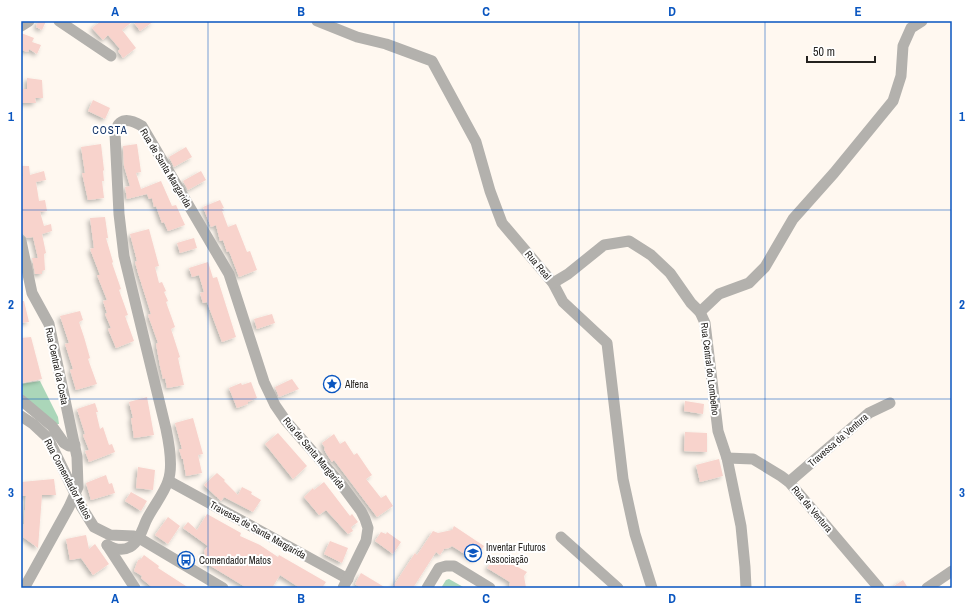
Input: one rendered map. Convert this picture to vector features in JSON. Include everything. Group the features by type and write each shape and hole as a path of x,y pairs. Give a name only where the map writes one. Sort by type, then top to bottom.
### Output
{"street":[{"path":"21,26 29,21"},
{"path":"59,21 111,56"},
{"name":"Rua Real","path":"317,21 357,38 386,44 432,61 476,142 490,191 502,224 553,283 563,302 607,344 623,479 635,534 652,588"},
{"name":"Rua Central do Lombelho","path":"746,588 741,526 728,458 718,431 705,323 700,312 719,294 749,283 766,266 793,219 834,173 893,101 901,76 903,46 911,28 922,21"},
{"name":"Rua de Santa Margarida","path":"121,542 146,520 169,481 170,450 124,256 119,214 116,126 121,122 128,120 142,126 229,274 264,382 275,405 286,421 341,484 361,511 365,519 368,528 366,541 346,584"},
{"name":"Rua Central da Costa","path":"21,241 32,293 49,324 75,445 78,477 78,487 66,513 27,583 22,588"},
{"path":"553,283 568,274 604,245 629,241 651,255 670,273 691,303 700,312"},
{"path":"21,400 52,426 64,443 69,446 75,445"},
{"name":"Travessa da Ventura","path":"789,482 869,413 890,403"},
{"name":"Rua Comendador Matos","path":"21,416 39,429 48,438 75,494 96,531 121,542 135,588"},
{"name":"Rua da Ventura","path":"728,458 752,459 789,482 879,588"},
{"name":"Travessa de Santa Margarida","path":"169,481 346,584"},
{"path":"561,537 618,588"},
{"path":"121,542 223,588"},
{"path":"426,588 439,568 454,566 490,588"},
{"path":"927,588 952,571"}],"green space":[{"path":"40,381 58,417 59,424 57,424 21,395 21,384"},
{"path":"449,579 465,588 441,588 446,580"}],"building":[{"path":"38,21 46,21 42,30 36,27"},
{"path":"101,21 133,21 122,30 136,48 123,58 118,51 120,49 108,35 103,40 92,28"},
{"path":"133,21 154,21 140,31"},
{"path":"21,33 34,38 32,42 41,45 37,54 29,49 28,52 21,50"},
{"path":"27,78 42,80 43,98 35,98 36,103 21,103 21,89 27,89"},
{"path":"93,100 110,108 105,119 88,111"},
{"path":"101,144 104,170 104,181 102,181 104,198 88,200 82,173 85,173 81,147"},
{"path":"137,144 141,172 136,173 141,189 161,181 172,206 176,205 185,225 168,231 164,222 162,223 156,206 154,207 152,198 149,199 147,194 127,199 125,187 130,186 124,166 123,146"},
{"path":"186,147 192,157 174,167 169,157"},
{"path":"22,166 29,166 30,175 44,171 46,180 36,182 39,201 45,200 47,211 40,212 44,226 51,224 52,231 42,234 46,253 44,254 45,270 42,271 42,274 35,274 32,258 38,258 33,237 27,238 22,231"},
{"path":"201,171 206,180 188,190 183,181"},
{"path":"220,200 224,208 222,208 224,211 222,211 228,227 236,224 247,252 250,251 257,270 239,277 229,251 227,252 223,240 220,241 216,225 211,227 203,207"},
{"path":"105,217 108,238 106,238 113,262 112,263 121,289 119,290 128,315 125,316 134,341 116,348 108,329 111,328 105,314 107,313 103,301 107,300 97,275 100,275 90,249 94,248 90,218"},
{"path":"149,229 159,266 155,267 159,283 162,282 166,291 164,292 168,301 166,302 175,327 171,329 180,357 178,358 184,385 167,388 165,378 163,379 156,344 158,343 148,315 151,314 135,262 137,261 130,234"},
{"path":"194,238 197,248 180,253 177,243"},
{"path":"208,262 213,278 217,277 236,337 222,342 207,302 203,303 200,293 204,292 199,275 192,277 189,268"},
{"path":"21,301 24,301 29,322 21,323"},
{"path":"80,311 83,320 79,322 90,358 88,359 97,384 76,390 70,370 73,369 65,344 69,343 60,316"},
{"path":"272,314 275,323 257,329 254,319"},
{"path":"31,337 42,379 21,383 21,338"},
{"path":"292,379 299,389 279,397 275,387"},
{"path":"251,382 257,398 248,402 248,404 237,408 229,388 241,383 242,385"},
{"path":"147,397 154,435 134,438 131,418 133,418 129,402"},
{"path":"685,401 704,404 703,414 684,411"},
{"path":"95,403 98,412 96,412 100,429 103,427 109,445 112,444 115,452 89,462 85,451 89,450 83,435 85,434 77,409"},
{"path":"193,418 203,454 198,455 202,473 186,476 183,459 179,449 182,449 175,423"},
{"path":"685,432 707,433 707,452 684,451"},
{"path":"278,433 307,466 293,479 265,444"},
{"path":"334,434 340,444 345,441 354,455 357,453 372,475 366,479 381,498 386,495 393,506 377,517 334,460 332,462 326,453 322,443"},
{"path":"719,459 723,476 700,482 696,465"},
{"path":"138,467 155,470 153,490 136,488"},
{"path":"217,473 238,495 242,487 252,492 251,494 261,500 253,512 224,497 221,501 204,485"},
{"path":"106,475 109,484 112,483 115,493 91,500 86,483"},
{"path":"54,479 56,495 42,495 38,548 23,537 26,496 21,496 21,482"},
{"path":"324,482 350,516 352,514 358,522 351,527 353,531 348,534 326,510 319,515 304,497 313,488 314,490"},
{"path":"131,492 147,501 141,511 125,501"},
{"path":"207,514 241,533 240,536 260,545 278,557 279,555 326,582 322,588 300,588 280,575 272,588 247,588 201,560 205,553 204,551 208,546 183,528 188,522 197,530"},
{"path":"168,517 180,526 168,544 155,535"},
{"path":"454,526 484,546 474,560 452,546 444,549 440,555 436,552 413,588 392,588 415,553 417,555 433,531 438,533 452,530"},
{"path":"381,532 386,534 387,532 401,542 393,554 375,541"},
{"path":"86,535 89,549 95,544 109,564 93,575 81,558 70,560 66,539"},
{"path":"330,541 348,548 342,563 324,554"},
{"path":"144,555 159,566 158,568 189,588 153,588 141,578 142,576 134,571 138,560"},
{"path":"497,556 527,572 524,576 526,588 509,588 510,582 487,568"},
{"path":"361,573 386,588 361,588 355,584"},
{"path":"903,580 908,588 891,588"}],"place":[{"name":"Alfena","path":"332,384"},
{"name":"Inventar Futuros Associação","path":"473,553"},
{"name":"Comendador Matos","path":"186,560"}],"district":[{"name":"COSTA","path":"110,130"}]}
